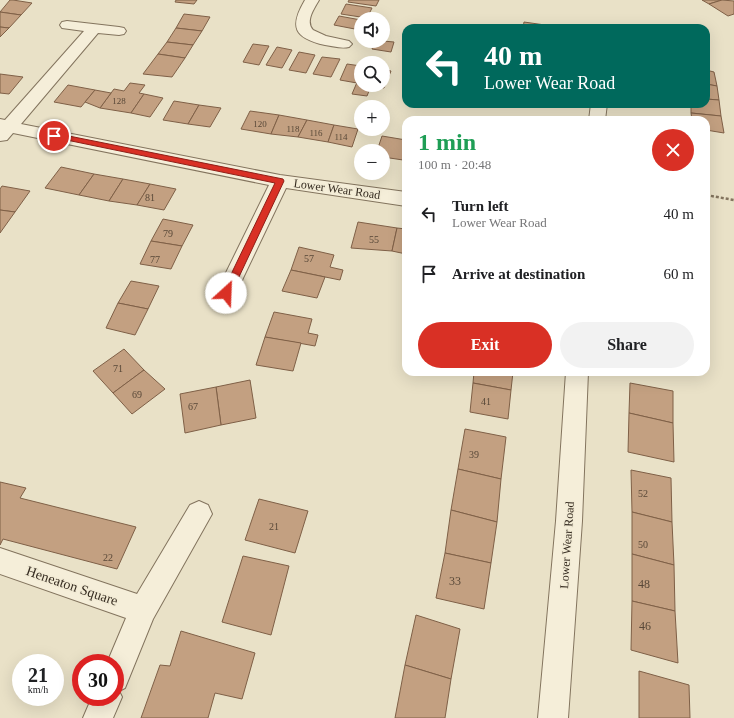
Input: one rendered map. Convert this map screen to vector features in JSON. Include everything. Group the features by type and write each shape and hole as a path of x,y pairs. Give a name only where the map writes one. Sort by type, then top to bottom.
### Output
{"street":[{"path":"312,0 304,11 303,28 306,34 344,44"},
{"path":"67,25 119,31"},
{"name":"Lower Wear Road","path":"3,130 94,29"},
{"name":"Lower Wear Road","path":"3,130 280,181 402,198"},
{"path":"226,293 280,181"},
{"name":"Lower Wear Road","path":"553,718 569,521 577,376"},
{"path":"124,656 143,610 199,514"},
{"name":"Heneaton Square","path":"0,562 143,610"},
{"path":"98,718 103,706"}],"path":[{"path":"710,196 734,200"}],"building":[{"path":"10,0 32,3 21,15 0,12"},
{"path":"176,0 197,0 194,4 175,2"},
{"path":"349,0 379,0 376,6 348,2"},
{"path":"702,0 722,0 709,4"},
{"path":"722,0 734,1 734,14 728,16 709,4"},
{"path":"346,4 372,8 370,12 354,12 354,16 341,14"},
{"path":"0,12 21,15 9,28 0,27"},
{"path":"184,14 210,17 202,31 176,28"},
{"path":"339,16 354,19 354,29 334,25"},
{"path":"524,22 538,24 524,24"},
{"path":"0,27 9,28 0,37"},
{"path":"176,28 202,31 193,45 167,42"},
{"path":"167,42 193,45 185,58 158,54"},
{"path":"390,42 394,42 391,52 372,49 390,48"},
{"path":"253,44 269,46 259,65 243,62"},
{"path":"277,47 292,50 282,68 266,65"},
{"path":"299,52 315,55 306,73 289,70"},
{"path":"158,54 185,58 172,77 143,74"},
{"path":"322,57 340,59 331,77 313,74"},
{"path":"347,64 354,65 354,82 340,80"},
{"path":"710,71 714,72 717,86 710,85"},
{"path":"0,74 23,77 9,94 0,93"},
{"path":"130,83 145,85 139,93 144,94 131,113 100,108 114,89 124,91"},
{"path":"68,85 95,90 81,107 54,102"},
{"path":"710,85 717,86 719,100 710,99"},
{"path":"354,89 354,92 369,92 367,96 352,94"},
{"path":"95,90 111,93 100,108 85,102"},
{"path":"144,94 163,98 150,117 131,113"},
{"path":"710,99 719,100 721,116 691,113 691,108 710,108"},
{"path":"174,101 199,105 188,124 163,120"},
{"path":"199,105 221,108 210,127 188,124"},
{"path":"250,111 279,115 271,134 241,129"},
{"path":"691,113 721,116 724,133 710,131 710,116 691,116"},
{"path":"279,115 307,120 298,137 271,134"},
{"path":"307,120 334,125 328,142 298,137"},
{"path":"334,125 354,128 354,136 356,136 352,147 328,142"},
{"path":"382,136 402,139 402,160 390,158 390,144 379,144"},
{"path":"61,167 94,174 79,195 45,188"},
{"path":"94,174 123,179 109,201 79,195"},
{"path":"123,179 150,184 137,205 109,201"},
{"path":"150,184 176,189 164,210 137,205"},
{"path":"2,186 30,191 15,212 0,210 0,189"},
{"path":"0,210 15,212 0,233"},
{"path":"163,219 193,225 182,246 151,241"},
{"path":"358,222 397,228 392,251 351,248"},
{"path":"397,228 402,229 402,253 392,251"},
{"path":"151,241 182,246 171,269 140,264"},
{"path":"299,247 334,255 330,267 343,270 340,280 291,270"},
{"path":"291,270 325,277 317,298 282,291"},
{"path":"131,281 159,286 148,309 118,303"},
{"path":"118,303 148,309 135,335 106,328"},
{"path":"274,312 312,319 308,333 318,335 315,346 265,337"},
{"path":"265,337 301,343 293,371 256,365"},
{"path":"124,349 144,370 113,393 93,371"},
{"path":"144,370 165,389 132,414 113,393"},
{"path":"474,376 513,376 511,390 473,383"},
{"path":"250,380 256,418 221,425 216,387"},
{"path":"473,383 511,390 508,419 470,412"},
{"path":"630,383 673,391 673,423 629,413"},
{"path":"216,387 221,425 185,433 180,394"},
{"path":"629,413 673,423 674,462 628,452"},
{"path":"465,429 506,437 501,479 458,469"},
{"path":"458,469 501,479 497,522 451,510"},
{"path":"631,470 671,478 672,522 632,512"},
{"path":"0,482 26,488 20,498 136,527 117,569 3,539 0,545"},
{"path":"259,499 308,511 295,553 245,540"},
{"path":"451,510 497,522 491,563 445,553"},
{"path":"632,512 672,522 674,565 632,554"},
{"path":"445,553 491,563 484,609 436,598"},
{"path":"632,554 674,565 675,611 632,601"},
{"path":"243,556 289,566 271,635 222,622"},
{"path":"632,601 675,611 678,663 631,650"},
{"path":"416,615 460,629 451,679 405,665"},
{"path":"181,631 255,653 242,699 215,693 208,718 141,718 160,665 170,666"},
{"path":"405,665 451,679 445,718 395,718"},
{"path":"639,671 689,685 690,718 639,718"}],"route":[{"path":"54,136 280,181 226,293"}]}
